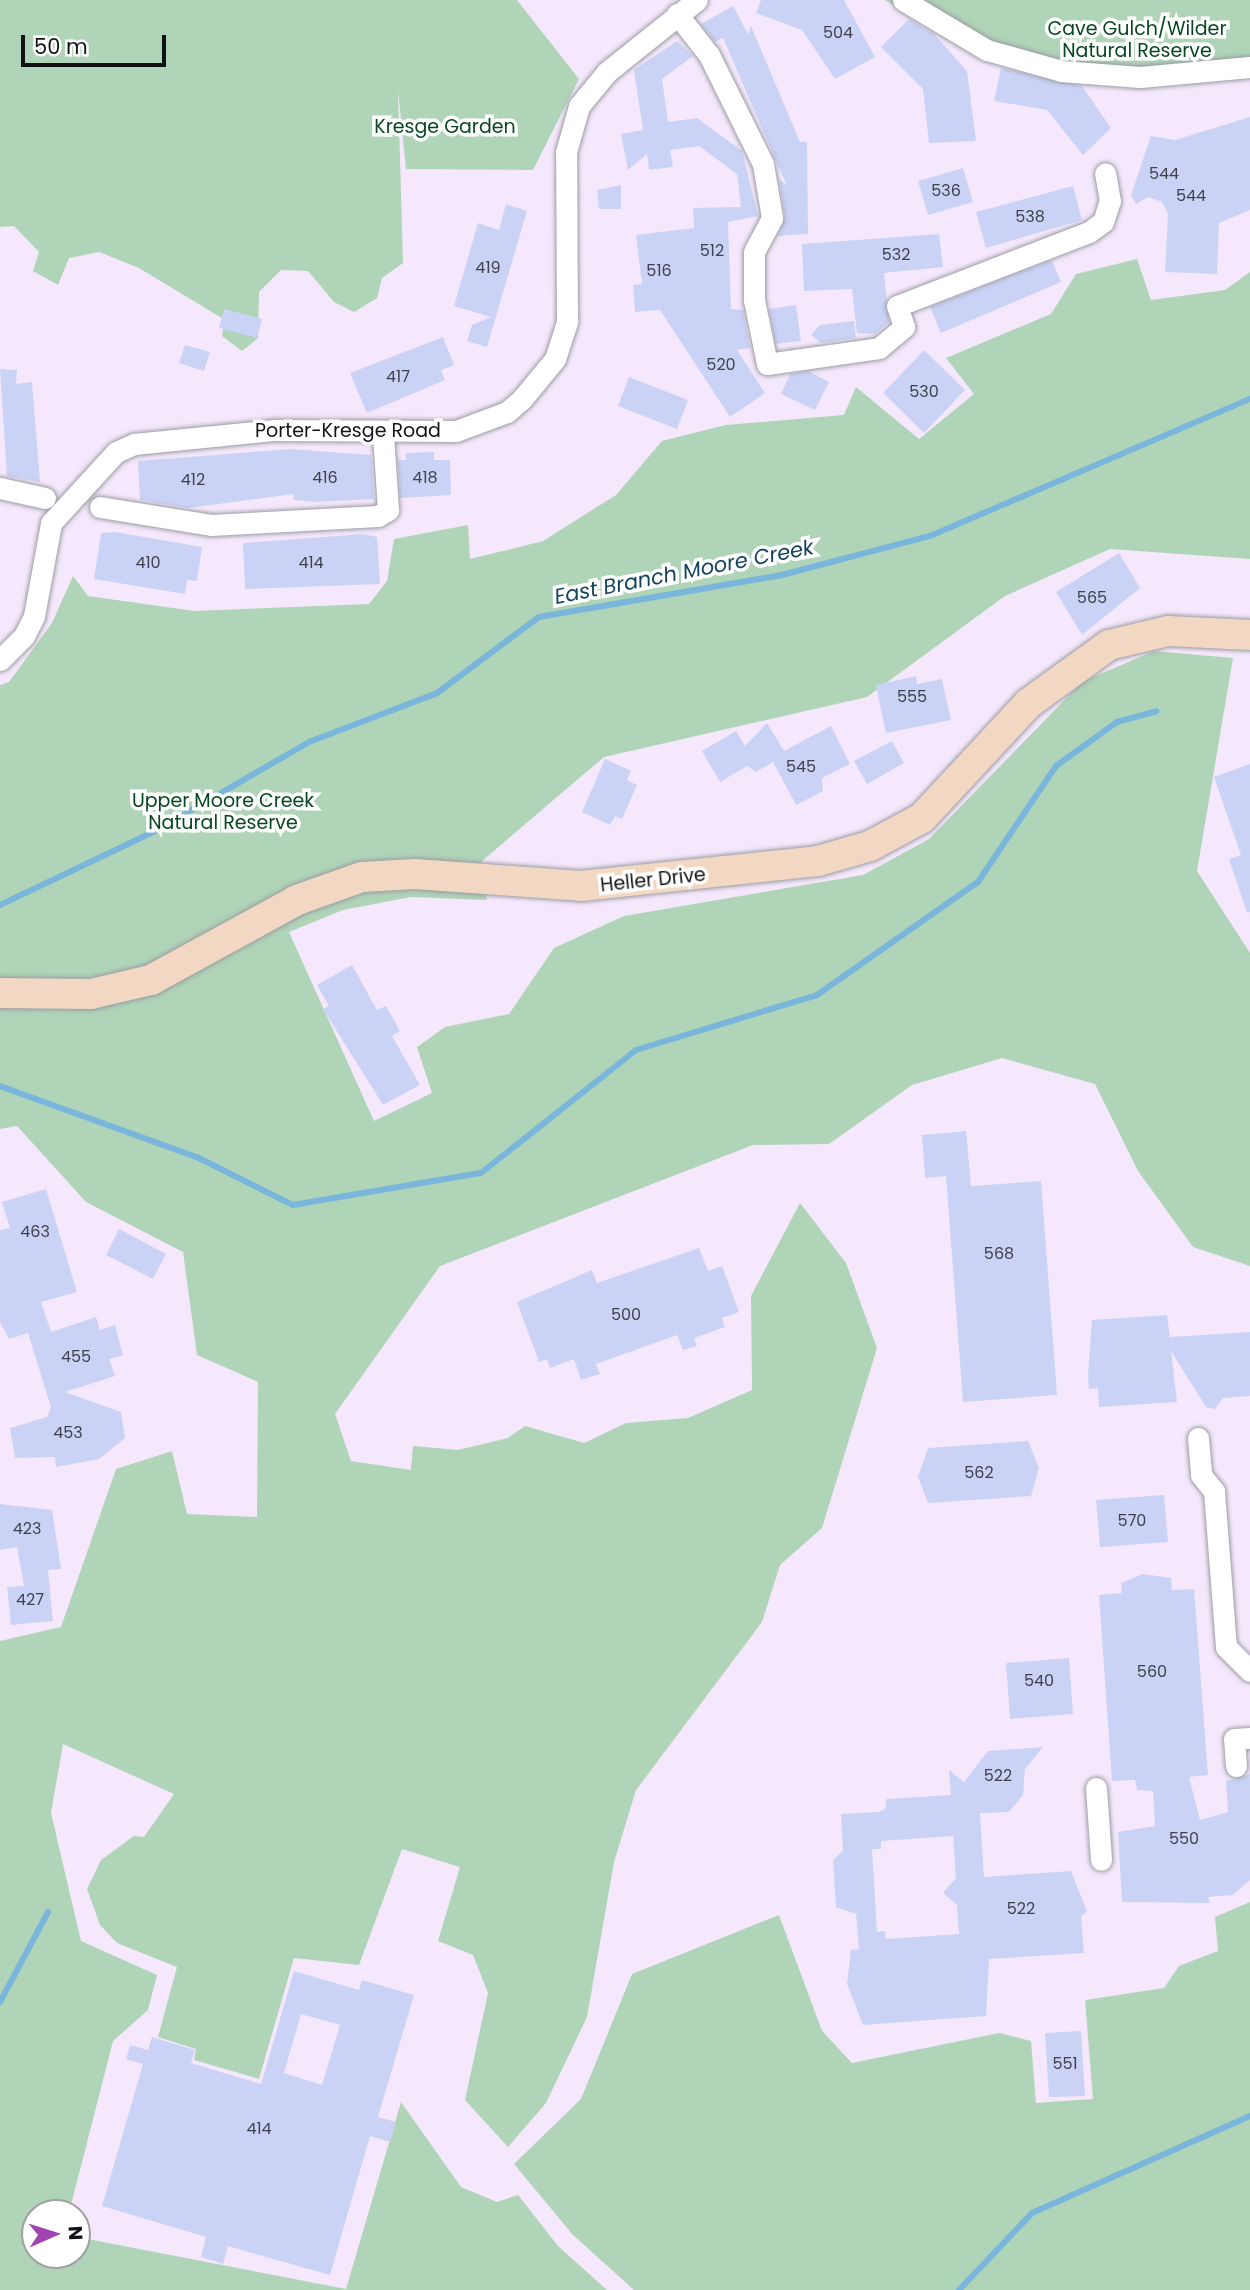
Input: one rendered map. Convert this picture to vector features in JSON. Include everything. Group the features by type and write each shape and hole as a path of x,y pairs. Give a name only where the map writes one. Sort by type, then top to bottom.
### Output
{"main road":[{"name":"Heller Drive","path":"0,993 91,994 150,980 297,900 362,877 415,874 581,886 818,861 870,846 922,818 1029,703 1109,645 1168,631 1250,635"}],"street":[{"name":"Porter-Kresge Road","path":"0,660 24,636 34,615 51,523 116,452 134,443 275,430 383,433 473,426 507,412 541,379 567,321 566,152 579,106 607,72 696,0"},
{"path":"903,0 987,50 1061,71 1140,77 1250,67"},
{"path":"677,14 709,55 763,163 772,218 754,252 754,300 767,364 879,348 904,327 897,306 1089,232 1103,222 1110,201 1105,173"},
{"path":"100,507 211,525 378,516 388,510 383,433"},
{"path":"0,488 45,498"},
{"path":"1198,1438 1201,1475 1214,1491 1226,1647 1250,1671"},
{"path":"1236,1766 1234,1739 1250,1738"},
{"path":"1096,1788 1101,1860"}],"shaded area":[{"path":"0,0 1250,0 1250,2290 0,2290"}],"green space":[{"name":"Kresge Garden","path":"0,0 517,0 579,79 533,170 406,169 398,90 403,263 382,278 377,298 354,312 334,302 308,271 281,270 259,292 258,338 242,351 222,336 225,320 139,268 99,252 69,258 58,285 33,271 39,252 14,226 0,227"},
{"name":"Cave Gulch/Wilder Natural Reserve","path":"885,0 1250,0 1250,70 1140,81 957,42"},
{"name":"Upper Moore Creek Natural Reserve","path":"1137,259 1151,300 1225,290 1250,272 1250,559 1110,549 1005,596 867,697 604,757 482,861 487,900 411,897 343,910 289,932 374,1121 432,1093 417,1047 445,1027 509,1014 554,948 624,916 863,875 929,839 1082,682 1154,651 1233,658 1197,871 1250,953 1250,1266 1193,1247 1138,1171 1095,1084 1002,1058 912,1085 829,1144 753,1145 440,1266 335,1414 351,1461 411,1470 413,1446 458,1450 508,1438 525,1426 584,1443 626,1423 688,1418 752,1390 751,1296 800,1203 846,1263 877,1348 822,1528 780,1565 762,1622 636,1790 614,1862 587,2017 546,2103 508,2147 465,2100 488,1993 473,1955 438,1941 460,1867 402,1849 359,1965 294,1958 259,2079 194,2060 196,2049 158,2037 177,1967 117,1943 100,1925 87,1889 101,1860 134,1836 144,1837 174,1794 63,1744 51,1813 81,1941 157,1975 148,2010 113,2041 73,2199 21,2199 21,2269 91,2269 91,2240 346,2289 401,2102 461,2187 497,2202 518,2195 558,2246 607,2290 0,2290 0,1641 61,1627 116,1469 172,1451 187,1514 257,1517 258,1382 197,1355 183,1252 86,1202 17,1126 0,1129 0,685 9,682 52,623 73,576 88,596 194,611 369,604 387,581 394,539 468,525 470,559 543,541 616,495 662,441 726,425 844,415 856,387 919,439 974,394 946,358 1051,314 1076,274"},
{"path":"1250,1902 1250,2290 634,2290 573,2235 514,2164 581,2099 632,1974 779,1915 822,2031 852,2063 999,2033 1031,2041 1036,2103 1093,2099 1085,2000 1164,1988 1179,1966 1218,1951 1215,1917"}],"building":[{"path":"761,0 844,0 875,57 835,79 802,30 756,13"},
{"path":"733,6 748,34 751,26 800,142 807,142 808,234 778,236 785,217 779,179 787,186 723,38 715,42 701,24"},
{"path":"909,19 934,34 967,71 976,141 929,143 923,89 881,47"},
{"path":"677,41 693,56 662,79 668,122 697,118 742,151 758,216 728,222 731,309 743,310 750,348 737,350 765,393 730,417 660,310 635,312 633,285 642,284 636,235 694,228 693,208 741,207 737,174 699,146 670,150 673,167 649,170 647,154 628,170 621,134 643,130 634,70"},
{"path":"1001,68 1082,86 1111,128 1083,155 1047,110 994,101"},
{"path":"1250,117 1250,210 1219,223 1217,274 1165,272 1168,214 1162,202 1148,197 1136,204 1131,195 1151,136 1175,140"},
{"path":"963,168 973,202 928,215 918,181"},
{"path":"621,185 621,209 599,209 597,190"},
{"path":"1073,186 1082,220 986,248 976,212"},
{"path":"506,204 527,211 487,347 467,341 472,325 491,317 454,306 478,223 499,230"},
{"path":"939,234 943,267 884,273 889,322 875,334 857,333 852,289 804,291 802,244"},
{"path":"1052,260 1061,282 941,333 930,307"},
{"path":"796,305 801,341 776,344 769,309"},
{"path":"224,309 262,319 257,338 219,328"},
{"path":"854,321 856,338 821,343 811,335 820,325"},
{"path":"443,337 454,365 441,370 445,380 367,413 350,373"},
{"path":"185,345 210,352 204,371 179,363"},
{"path":"924,350 965,390 924,433 883,393"},
{"path":"0,369 17,370 16,384 32,382 40,482 7,476"},
{"path":"808,371 829,382 815,410 781,394 790,374"},
{"path":"629,377 688,400 677,429 618,406"},
{"path":"290,449 371,455 374,499 316,502 293,500 294,494 188,508 140,500 138,461"},
{"path":"434,452 434,460 450,460 451,495 400,498 398,460 406,460 406,453"},
{"path":"115,532 202,547 197,581 187,580 185,594 94,579 101,533"},
{"path":"363,534 377,537 380,584 245,589 243,543"},
{"path":"1119,553 1140,588 1082,635 1056,592"},
{"path":"916,676 917,684 942,679 951,720 886,733 876,685"},
{"path":"767,723 784,751 831,726 850,764 822,778 823,791 796,805 773,762 756,772 747,766 720,782 702,751 736,731 745,746"},
{"path":"892,741 904,763 867,784 854,761"},
{"path":"605,759 631,771 627,780 637,785 622,819 615,816 610,825 582,812"},
{"path":"1250,764 1250,912 1247,913 1229,859 1241,855 1214,777"},
{"path":"352,965 377,1010 386,1006 400,1031 392,1036 420,1085 383,1105 323,1009 329,1006 317,985"},
{"path":"966,1131 971,1186 1041,1181 1057,1395 963,1402 946,1176 925,1178 922,1135"},
{"path":"46,1189 77,1292 41,1302 51,1332 96,1317 100,1330 115,1325 123,1355 109,1359 115,1376 65,1392 121,1412 125,1438 99,1459 56,1467 55,1457 15,1458 10,1428 47,1417 51,1407 28,1333 9,1339 0,1322 0,1230 10,1228 2,1202"},
{"path":"119,1229 166,1254 153,1279 106,1255"},
{"path":"699,1248 708,1271 722,1266 739,1312 722,1318 725,1327 694,1338 697,1346 683,1350 677,1335 596,1364 600,1374 581,1380 574,1359 550,1368 547,1359 539,1362 517,1302 592,1270 597,1283"},
{"path":"1167,1315 1170,1337 1250,1332 1250,1396 1223,1398 1215,1409 1206,1407 1171,1351 1177,1402 1099,1407 1098,1388 1089,1389 1092,1320"},
{"path":"1028,1441 1039,1468 1031,1496 928,1503 918,1477 928,1448"},
{"path":"1164,1495 1168,1542 1100,1547 1096,1500"},
{"path":"0,1504 52,1510 61,1569 48,1570 53,1621 11,1625 7,1587 24,1586 17,1547 0,1550"},
{"path":"1143,1574 1171,1578 1172,1590 1194,1589 1208,1775 1189,1777 1200,1820 1228,1812 1226,1781 1250,1774 1250,1880 1233,1895 1208,1897 1210,1903 1122,1902 1118,1832 1155,1826 1153,1791 1137,1790 1135,1780 1112,1781 1099,1595 1122,1593 1121,1583"},
{"path":"1069,1658 1073,1714 1010,1719 1006,1663"},
{"path":"1043,1747 1025,1769 1023,1795 1009,1812 980,1813 984,1877 1071,1871 1087,1911 1081,1917 1084,1953 989,1959 986,2016 863,2025 847,1984 851,1950 859,1949 856,1914 836,1907 833,1860 843,1851 841,1814 879,1812 886,1808 886,1799 951,1795 949,1770 964,1782 988,1751","holes":["953,1836 956,1878 943,1893 957,1905 959,1934 886,1939 885,1931 877,1932 872,1849 881,1849 881,1841"]},
{"path":"294,1971 359,1990 362,1980 414,1995 378,2117 396,2122 390,2142 370,2136 330,2275 228,2246 223,2264 201,2257 206,2237 102,2206 143,2064 126,2059 130,2045 148,2050 152,2037 195,2050 191,2063 261,2084","holes":["301,2014 340,2025 322,2085 284,2073"]},
{"path":"1081,2031 1085,2096 1049,2097 1045,2033"}],"waterway":[{"name":"East Branch Moore Creek","path":"0,905 155,831 309,742 437,693 539,617 782,575 930,536 1250,399"},
{"name":"East Branch Moore Creek","path":"0,1086 199,1158 293,1205 481,1173 636,1050 817,995 978,882 1056,766 1117,722 1157,711"},
{"path":"0,2002 48,1912"},
{"path":"959,2290 1032,2213 1250,2116"}]}
